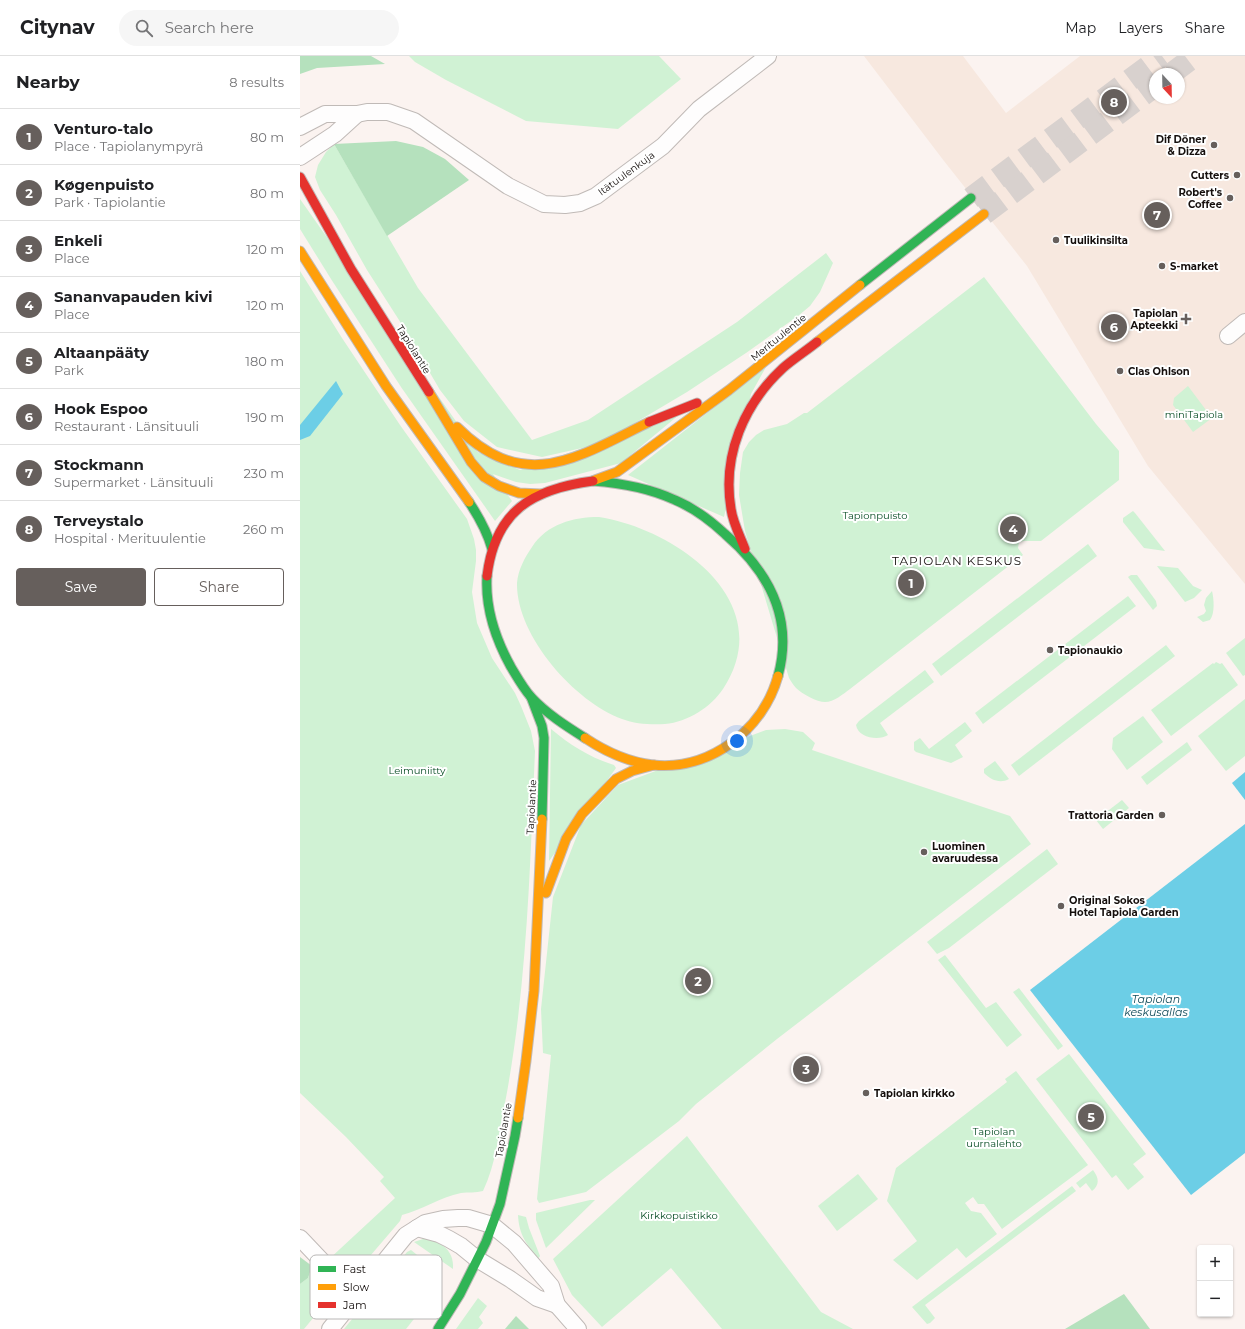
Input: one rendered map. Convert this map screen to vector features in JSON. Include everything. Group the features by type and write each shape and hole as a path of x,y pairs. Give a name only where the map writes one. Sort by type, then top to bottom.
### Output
{"main road":[{"name":"Tapiolantie","path":"300,177 351,269 444,416 471,462 484,477 499,486 519,493 541,494"},
{"name":"Merituulentie","path":"593,481 617,472 729,390 911,244 971,198"},
{"path":"747,556 731,508 729,482 731,456 739,430 756,398 783,368 984,214"},
{"path":"300,251 386,386 481,520 488,535 492,550"},
{"path":"444,416 479,446 495,455 514,462 533,465 557,464 602,448 649,422 729,390"},
{"path":"593,481 614,482 651,491 678,501 710,520 747,556 773,593 780,616 783,638 782,656 779,675 773,693 754,724 729,746 709,756 689,762 666,766 654,765 618,756 591,743 553,716 531,697 508,661 496,637 486,599 487,565 498,535 512,514 525,503 541,494 567,485 593,481"},
{"name":"Tapiolantie","path":"438,1329 460,1294 492,1225 503,1191 515,1136 534,992 544,775 544,738 542,726 531,697"},
{"name":"Tapiolantie","path":"538,921 555,866 566,839 582,814 616,779 632,771 654,765"}],"street":[{"name":"Itätuulenkuja","path":"300,127 325,114 388,112 414,121 508,186 544,204 565,206 590,198 608,187 663,146 699,110 768,56"},
{"path":"300,157 335,134 357,114"},
{"path":"1228,336 1245,322"},
{"path":"389,1255 403,1238 417,1228 432,1221 468,1218 492,1225 514,1243 551,1286 557,1305 578,1329"},
{"path":"417,1228 439,1234 450,1239 477,1259 510,1279 537,1298 557,1305"},
{"path":"300,1238 316,1255"},
{"path":"330,1329 338,1319"}],"shaded area":[{"path":"864,56 963,56 1006,113 1080,56 1245,56 1245,584 1148,466 1027,266"}],"green space":[{"path":"300,56 371,56 385,64 317,68 300,74"},
{"path":"409,56 659,56 681,79 618,129 526,121 446,80 415,62"},
{"path":"396,141 423,147 445,159 469,180 387,236 334,144"},
{"path":"334,144 418,288 532,440 588,420 737,322 826,253 833,263 820,292 810,306 798,316 687,392 623,430 591,446 542,457 497,447 464,421 440,390 320,190 315,177 318,165 326,152"},
{"path":"300,199 512,501 495,521 401,387 300,229"},
{"name":"Leimuniitty","path":"300,271 342,338 400,425 467,519 476,550 472,592 477,623 492,658 515,693 521,706 531,731 535,751 526,928 518,1016 499,1137 491,1170 483,1191 453,1195 402,1215 400,1221 371,1255 333,1255 395,1198 380,1181 384,1177 346,1137 300,1093"},
{"name":"Tapionpuisto","path":"984,277 1096,424 1119,451 1119,480 1041,541 1019,542 1018,548 1023,555 841,695 828,702 822,702 814,699 794,686 789,678 745,531 739,495 743,452 749,442 756,435 764,430 787,424 804,413 807,413"},
{"path":"766,367 751,394 724,517 628,475"},
{"name":"miniTapiola","path":"1188,386 1212,418 1193,432 1173,405 1174,398"},
{"path":"680,414 621,463 545,483 530,484 516,482 490,473 473,450 520,470"},
{"path":"1133,511 1165,551 1144,548 1123,522 1123,518"},
{"path":"599,517 629,524 659,537 687,554 711,575 729,600 738,627 737,657 723,689 718,696 690,717 674,723 649,724 627,721 604,710 586,698 568,682 537,645 526,624 519,603 517,583 522,564 532,547 545,533 561,523 580,518"},
{"path":"1088,544 1097,556 941,676 932,664"},
{"path":"1157,566 1178,568 1193,586 1202,590 1194,598 1185,602"},
{"path":"1131,575 1137,575 1156,601 1157,606 1153,610 1128,577"},
{"path":"1212,591 1214,602 1213,614 1210,620 1203,622 1197,617 1204,614 1206,611 1204,605 1206,598"},
{"path":"1128,596 1136,606 983,724 975,713"},
{"path":"1245,638 1245,675 1243,676 1226,653"},
{"path":"1166,645 1175,656 1019,776 1011,765"},
{"path":"1216,662 1220,664 1222,663 1238,685 1171,736 1151,710"},
{"path":"925,670 934,682 880,723 888,735 874,738 861,733 856,725 859,721"},
{"path":"1245,699 1245,756 1226,771 1198,736"},
{"path":"1143,716 1163,742 1127,770 1112,749 1113,738"},
{"path":"965,722 972,731 955,745 963,757 951,763 916,752 914,750 914,742 920,738 929,749"},
{"path":"551,729 581,750 597,759 614,765 616,768 549,861"},
{"path":"785,729 803,732 815,743 812,750 1010,816 1031,844 777,1039 696,1104 679,1121 586,1192 539,1203 537,1199 551,1055 543,1053 541,1009 553,897 581,825 618,785 766,730"},
{"path":"1187,742 1192,750 1147,785 1141,777"},
{"path":"995,761 1009,779 999,781 990,778 984,773 984,769"},
{"path":"1122,800 1129,808 1103,829 1096,820"},
{"path":"1047,849 1058,864 949,948 937,954 927,942"},
{"path":"945,955 986,1008 996,1002 1022,1035 1007,1047 938,960"},
{"path":"1019,988 1063,1046 1058,1050 1013,992"},
{"path":"1069,1054 1146,1154 1133,1164 1144,1177 1128,1190 1116,1175 1112,1178 1036,1079"},
{"name":"Tapiolan uurnalehto","path":"1016,1071 1088,1165 1002,1229 984,1204 978,1204 973,1197 965,1203 971,1211 981,1213 997,1234 966,1258 957,1248 917,1280 893,1260 917,1241 887,1201 896,1168 1007,1082 1005,1079"},
{"name":"Kirkkopuistikko","path":"687,1136 821,1312 853,1329 722,1329 671,1268 602,1327 572,1295 553,1259"},
{"path":"1093,1170 1098,1181 1095,1189 1092,1191 1086,1183 1080,1188 1076,1183"},
{"path":"858,1174 878,1199 837,1231 818,1206"},
{"path":"1072,1186 1076,1191 925,1305 935,1318 930,1323 927,1324 912,1307"},
{"path":"595,1200 546,1248 536,1220 536,1213"},
{"path":"518,1215 526,1217 540,1256 538,1259 524,1238 520,1228"},
{"path":"426,1238 442,1245 449,1252 453,1262 453,1269 442,1261 442,1255 433,1255 414,1242"},
{"path":"411,1250 417,1255 405,1255"},
{"path":"300,1257 310,1264 310,1272 308,1278 300,1284"},
{"path":"310,1272 310,1319 312,1319 304,1329 300,1329 300,1284 308,1278"},
{"path":"1124,1294 1150,1329 1065,1329"},
{"path":"478,1298 487,1306 479,1317 483,1323 478,1329 456,1329"},
{"path":"516,1316 529,1329 505,1329"},
{"path":"352,1319 414,1319 406,1329 344,1329"}],"water":[{"path":"336,381 343,394 310,436 300,440 300,425"},
{"path":"1245,772 1245,800 1232,783"},
{"name":"Tapiolan keskusallas","path":"1245,824 1245,1153 1191,1195 1030,990"}],"tunnel":[{"path":"971,198 1162,56"},
{"path":"1179,68 1195,56"},
{"path":"984,214 1149,90"}],"traffic: fast":[{"path":"860,285 971,198"},
{"path":"593,481 614,483 645,489 682,503 708,519 740,548 765,580 774,597 780,615 783,635 782,655 778,676"},
{"path":"469,502 488,536 492,549"},
{"path":"487,576 489,612 492,623 500,645 518,679 531,697 544,709 585,738"},
{"path":"531,697 542,726 544,738 542,819"},
{"path":"438,1329 460,1294 486,1242 500,1204 518,1118"}],"traffic: slow":[{"path":"817,342 984,214"},
{"path":"300,251 386,386 469,502"},
{"path":"595,480 617,472 729,390 860,285"},
{"path":"429,392 471,462 484,477 499,486 519,493 541,494"},
{"path":"457,427 482,448 506,460 529,465 552,463 575,457 599,447 649,422"},
{"path":"585,738 618,756 644,764 674,765 694,761 714,754 731,743 747,729 760,714 771,696 778,676"},
{"path":"546,893 566,839 582,814 616,779 632,771 654,765"},
{"path":"518,1118 534,991 542,819"}],"traffic: jam":[{"path":"300,177 351,269 429,392"},
{"path":"745,549 733,519 729,489 733,450 739,432 747,414 769,382 783,368 817,342"},
{"path":"649,422 697,403"},
{"path":"487,576 491,554 498,535 508,519 520,507 535,497 552,490 593,481"}],"place":[{"name":"Terveystalo","path":"1114,102"},
{"name":"Dif Döner & Dizza","path":"1214,145"},
{"name":"Cutters","path":"1237,175"},
{"name":"Robert's Coffee","path":"1230,198"},
{"name":"Stockmann","path":"1157,215"},
{"name":"Tuulikinsilta","path":"1056,240"},
{"name":"S-market","path":"1162,266"},
{"name":"Tapiolan Apteekki","path":"1186,319"},
{"name":"Hook Espoo","path":"1114,327"},
{"name":"Clas Ohlson","path":"1120,371"},
{"name":"Sananvapauden kivi","path":"1013,529"},
{"name":"Venturo-talo","path":"911,583"},
{"name":"Tapionaukio","path":"1050,650"},
{"name":"Trattoria Garden","path":"1162,815"},
{"name":"Luominen avaruudessa","path":"924,852"},
{"name":"Original Sokos Hotel Tapiola Garden","path":"1061,906"},
{"name":"Køgenpuisto","path":"698,981"},
{"name":"Enkeli","path":"806,1069"},
{"name":"Tapiolan kirkko","path":"866,1093"},
{"name":"Altaanpääty","path":"1091,1117"}],"district":[{"name":"TAPIOLAN KESKUS","path":"957,561"}]}
